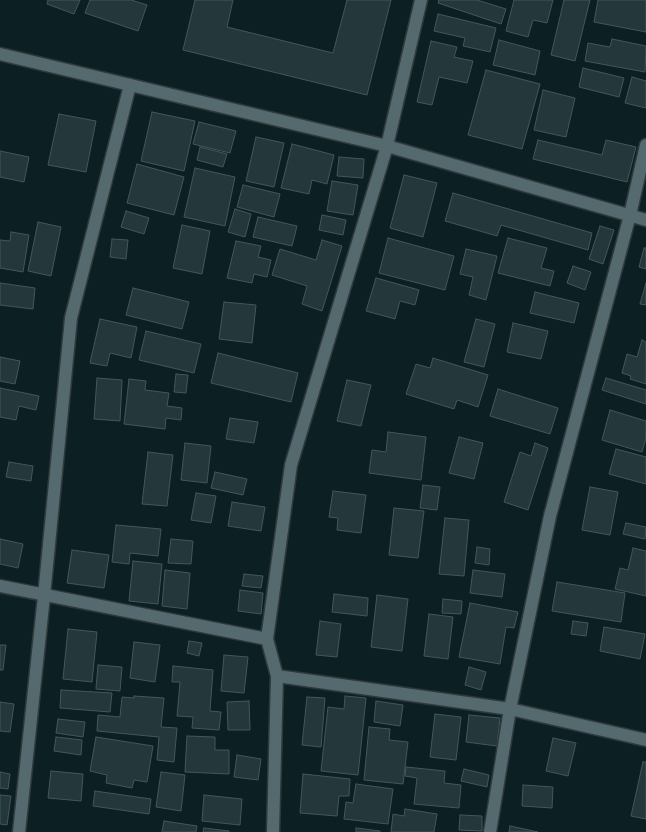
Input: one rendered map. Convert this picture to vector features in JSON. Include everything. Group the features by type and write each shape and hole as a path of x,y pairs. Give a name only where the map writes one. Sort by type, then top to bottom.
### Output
{"street":[{"path":"273,832 276,676 267,639 291,464 387,146 421,0"},
{"path":"0,54 387,146 646,220"},
{"path":"19,832 71,318 130,85"},
{"path":"490,832 510,709 550,516 630,215 646,145"},
{"path":"0,586 267,639"},
{"path":"276,676 510,709 646,740"}],"building":[{"path":"48,0 80,0 74,14 47,4"},
{"path":"90,0 131,0 147,5 138,31 85,13"},
{"path":"195,0 233,0 227,27 333,53 347,0 391,0 367,95 183,50"},
{"path":"439,0 477,0 506,9 501,24 438,3"},
{"path":"514,0 553,0 547,23 533,20 528,37 506,31"},
{"path":"564,0 590,0 575,61 551,55"},
{"path":"598,0 646,0 646,32 594,22"},
{"path":"438,14 496,28 490,52 463,46 465,38 434,31"},
{"path":"612,39 646,46 645,72 585,61 588,43 610,47"},
{"path":"499,40 540,51 535,75 493,65"},
{"path":"431,41 457,47 454,57 473,61 467,83 439,77 432,105 417,102"},
{"path":"583,68 624,78 619,97 579,87"},
{"path":"486,70 540,84 522,149 468,135"},
{"path":"632,77 646,81 646,108 625,103"},
{"path":"543,90 575,98 566,137 534,130"},
{"path":"152,112 195,121 184,171 141,161"},
{"path":"59,114 96,121 86,172 48,165"},
{"path":"199,122 236,131 230,153 193,144"},
{"path":"256,137 284,143 274,187 246,181"},
{"path":"538,140 602,155 606,140 636,147 627,182 533,159"},
{"path":"292,144 334,155 327,184 312,180 309,194 281,188"},
{"path":"200,147 227,154 223,167 197,160"},
{"path":"0,151 29,157 24,182 0,177"},
{"path":"339,157 364,159 363,178 337,176"},
{"path":"137,164 184,177 174,215 127,203"},
{"path":"195,168 235,177 225,226 184,217"},
{"path":"404,175 437,183 423,237 390,228"},
{"path":"332,181 358,185 353,215 327,211"},
{"path":"243,185 280,194 274,217 237,207"},
{"path":"453,193 592,233 588,250 501,225 497,236 445,221"},
{"path":"235,209 251,214 245,237 228,232"},
{"path":"126,211 149,218 144,234 121,227"},
{"path":"322,215 346,220 343,235 319,230"},
{"path":"258,217 297,226 292,246 253,237"},
{"path":"38,222 61,227 51,276 28,271"},
{"path":"182,225 210,231 202,274 173,268"},
{"path":"600,226 614,230 603,264 589,259"},
{"path":"11,232 29,235 23,272 0,268 0,240 10,241"},
{"path":"388,238 454,256 445,290 379,273"},
{"path":"508,238 547,248 541,268 554,271 550,286 498,273"},
{"path":"112,239 128,240 126,259 110,257"},
{"path":"322,240 342,246 322,311 302,304 307,286 272,275 280,249 316,260"},
{"path":"236,241 261,246 258,257 271,260 267,277 254,274 252,283 227,278"},
{"path":"644,248 646,248 646,269 639,267"},
{"path":"466,249 497,256 486,300 469,295 473,277 460,274"},
{"path":"573,266 591,272 585,290 567,283"},
{"path":"376,278 419,290 415,305 400,301 395,319 366,311"},
{"path":"0,283 35,288 33,309 0,305"},
{"path":"646,283 646,305 640,304"},
{"path":"133,288 189,302 182,329 126,315"},
{"path":"535,292 579,303 574,323 530,313"},
{"path":"224,302 256,305 252,343 219,339"},
{"path":"100,319 137,327 131,358 110,353 107,366 90,363"},
{"path":"476,319 495,324 484,367 464,362"},
{"path":"513,323 548,331 541,359 507,352"},
{"path":"146,331 201,344 194,373 139,360"},
{"path":"642,340 646,342 646,384 630,379 631,376 622,373 627,354 637,357"},
{"path":"218,353 298,373 291,402 211,383"},
{"path":"0,357 20,361 15,384 0,381"},
{"path":"433,358 488,375 478,407 457,400 454,409 406,394 416,364 430,368"},
{"path":"176,374 188,375 186,393 174,392"},
{"path":"97,378 122,380 120,421 94,419"},
{"path":"606,378 646,390 646,404 602,390"},
{"path":"129,379 146,381 145,390 169,393 167,406 182,408 181,420 166,418 165,429 124,424"},
{"path":"347,380 371,385 361,426 337,421"},
{"path":"0,388 39,396 36,410 19,406 16,420 0,417"},
{"path":"498,389 558,408 550,434 490,416"},
{"path":"610,410 646,421 646,438 642,452 602,440"},
{"path":"230,418 258,422 254,443 226,439"},
{"path":"388,432 426,437 421,480 369,473 372,450 386,452"},
{"path":"459,437 483,443 474,479 449,473"},
{"path":"185,443 211,446 207,483 181,480"},
{"path":"535,443 548,448 528,510 504,502 520,452 531,456"},
{"path":"616,449 646,457 646,484 609,474"},
{"path":"148,452 173,455 167,506 142,504"},
{"path":"9,462 33,466 31,481 6,477"},
{"path":"215,472 247,479 243,495 211,488"},
{"path":"423,485 440,487 437,510 420,508"},
{"path":"590,487 618,492 610,535 582,530"},
{"path":"333,491 366,495 361,533 337,530 338,518 329,517"},
{"path":"196,493 216,496 211,523 191,520"},
{"path":"232,502 265,507 261,531 228,526"},
{"path":"394,508 424,511 418,558 389,555"},
{"path":"445,518 469,520 464,576 439,574"},
{"path":"626,523 646,527 645,539 623,534"},
{"path":"116,525 161,529 158,556 130,553 129,564 112,562"},
{"path":"0,539 23,544 18,568 0,564"},
{"path":"171,539 193,541 191,564 168,563"},
{"path":"477,547 490,549 489,565 475,563"},
{"path":"633,548 646,551 646,596 615,589 620,568 628,570"},
{"path":"72,550 109,555 104,588 67,583"},
{"path":"133,561 162,564 158,604 129,601"},
{"path":"165,570 190,573 187,609 162,606"},
{"path":"473,570 505,574 502,597 470,593"},
{"path":"244,574 263,576 261,588 242,586"},
{"path":"557,582 625,593 621,622 552,611"},
{"path":"240,590 263,593 261,614 238,611"},
{"path":"334,594 368,598 367,616 332,612"},
{"path":"377,595 408,599 402,651 371,647"},
{"path":"443,599 462,601 461,614 442,613"},
{"path":"470,603 518,612 514,628 506,627 500,664 459,657"},
{"path":"429,614 453,617 448,659 424,656"},
{"path":"320,621 341,624 337,657 316,655"},
{"path":"573,621 588,623 586,636 571,634"},
{"path":"604,627 645,634 640,659 600,651"},
{"path":"68,629 97,632 92,682 63,679"},
{"path":"189,641 202,643 199,656 187,653"},
{"path":"134,642 160,645 155,682 130,678"},
{"path":"0,645 6,645 3,670 0,670"},
{"path":"224,655 248,657 244,693 221,691"},
{"path":"98,665 122,667 120,691 96,689"},
{"path":"173,666 213,670 210,711 221,712 219,730 192,728 193,717 177,716 180,682 172,682"},
{"path":"469,667 486,672 481,690 465,685"},
{"path":"61,690 112,693 110,712 60,708"},
{"path":"134,696 164,698 161,727 177,728 174,762 157,760 159,737 97,731 98,715 120,717 122,697 134,698"},
{"path":"345,696 366,698 358,775 321,771 328,707 344,709"},
{"path":"307,697 325,698 321,747 302,745"},
{"path":"249,701 250,730 228,730 227,702"},
{"path":"376,701 403,705 400,726 374,722"},
{"path":"0,702 14,704 10,732 0,731"},
{"path":"435,714 461,717 456,760 430,757"},
{"path":"469,715 500,718 497,746 466,742"},
{"path":"58,719 85,722 83,737 56,733"},
{"path":"369,727 390,729 389,740 408,742 403,784 364,780"},
{"path":"187,736 215,737 215,750 229,750 229,774 185,772"},
{"path":"56,737 82,740 81,755 54,751"},
{"path":"96,737 153,746 147,782 134,780 132,788 106,783 107,775 90,771"},
{"path":"553,738 576,743 568,776 546,771"},
{"path":"237,755 261,759 258,780 234,777"},
{"path":"643,762 646,762 646,819 631,816"},
{"path":"406,767 445,771 444,783 461,785 459,808 414,804 417,778 405,776"},
{"path":"464,769 489,775 487,787 461,781"},
{"path":"51,771 83,774 81,801 48,798"},
{"path":"0,772 10,774 8,789 0,788"},
{"path":"161,772 185,775 181,811 156,807"},
{"path":"303,774 350,779 349,796 339,796 337,816 300,813"},
{"path":"356,784 393,789 388,824 344,819 346,802 353,803"},
{"path":"523,785 553,787 552,808 522,806"},
{"path":"95,791 151,799 149,814 93,806"},
{"path":"0,795 11,796 7,825 0,824"},
{"path":"204,795 242,799 240,825 202,821"},
{"path":"405,809 437,814 434,832 391,832 393,814 404,816"},
{"path":"460,815 482,816 482,831 459,830"},
{"path":"164,821 197,826 196,832 162,832"},
{"path":"510,826 538,832 509,832"},
{"path":"204,828 229,831 229,832 203,832"},
{"path":"356,828 380,831 380,832 356,832"}]}
